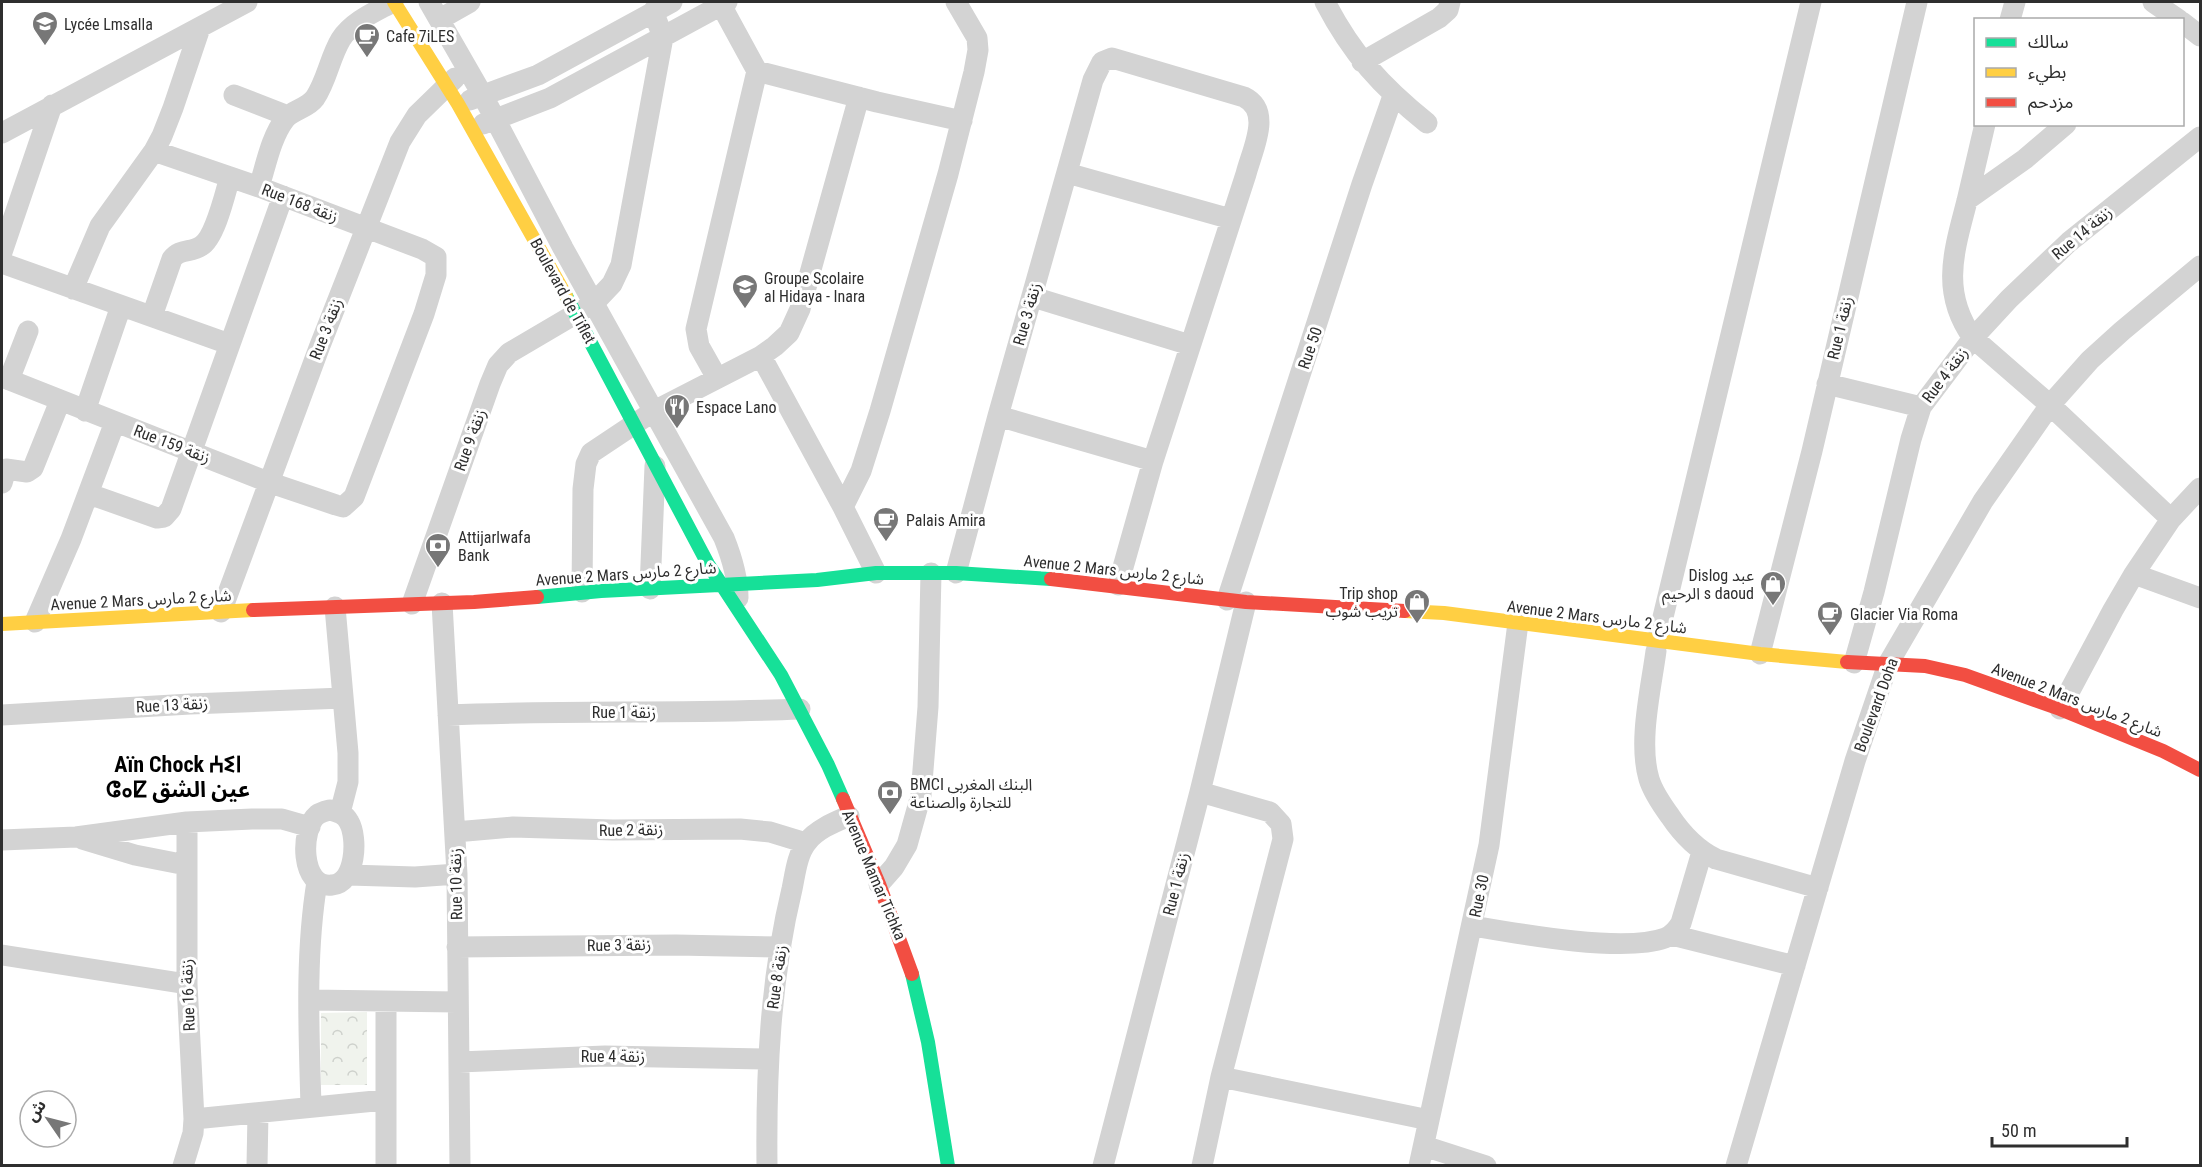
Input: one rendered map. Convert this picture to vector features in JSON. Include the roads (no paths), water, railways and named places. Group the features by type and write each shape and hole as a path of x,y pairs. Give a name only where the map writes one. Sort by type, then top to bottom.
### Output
{"street":[{"path":"2,134 52,105 247,2"},
{"path":"259,187 273,143 288,116 302,109 314,99 336,50 348,31 367,16 394,2"},
{"name":"Boulevard de Tiflet","path":"394,2 585,309 654,411 724,538 730,584"},
{"path":"435,10 470,2"},
{"path":"843,507 861,471 875,428 974,72 978,45 972,27 956,2"},
{"path":"1325,2 1362,62 1393,96 1427,123"},
{"path":"1362,62 1439,18 1448,10 1450,2"},
{"path":"1811,2 1656,646 1645,751 1650,782 1663,807 1677,827 1701,852 1716,859 1818,888"},
{"name":"Rue 1 زنقة","path":"1761,654 1917,2"},
{"path":"2011,18 2015,2"},
{"path":"2153,2 2177,18"},
{"path":"471,128 550,98 724,3 757,71 696,325 695,333 699,346 717,378"},
{"path":"458,104 510,87 554,67 662,6 663,37"},
{"name":"Boulevard de Tiflet","path":"435,10 495,120 585,309 634,423 700,549 730,584"},
{"path":"2184,24 2200,36"},
{"path":"73,289 100,226 154,151 173,108 200,28"},
{"name":"Rue 9 زنقة","path":"412,604 498,365 515,348 585,309 612,284 621,265 663,37"},
{"name":"Rue 3 زنقة","path":"956,573 1093,80 1098,67 1106,59 1112,58 1228,92 1249,100 1256,107 1260,117 1255,141 1231,219"},
{"name":"Rue 3 زنقة","path":"221,612 365,228 404,135 417,115 447,84 467,68"},
{"path":"757,71 962,121"},
{"path":"234,95 288,116"},
{"name":"Rue 50","path":"1237,601 1362,184 1393,96"},
{"path":"582,592 583,496 586,464 594,449 654,411 761,356 789,333 800,309 848,132 860,97"},
{"path":"2,252 52,105"},
{"name":"Rue 4 زنقة","path":"1854,663 1921,407 1935,385 1972,338 1958,314 1951,275 1958,232 1985,126"},
{"path":"1967,200 2025,159 2064,126"},
{"name":"Rue 14 زنقة","path":"1972,338 2069,242 2200,137"},
{"name":"Rue 168 زنقة","path":"154,151 259,187 429,252 436,257 437,265 424,314 357,491 351,501 343,507"},
{"path":"1067,173 1231,219 1153,461 1118,585"},
{"path":"152,316 172,259 179,252 198,248 208,239 230,177"},
{"path":"89,494 157,518 164,517 171,509 282,196"},
{"path":"2,263 229,344"},
{"name":"Boulevard Doha","path":"1736,1166 1856,761 1888,664 1983,501 2050,405 2091,360 2122,331 2200,266"},
{"path":"1033,297 1190,345"},
{"path":"85,411 121,306"},
{"path":"5,379 28,332"},
{"path":"1972,338 2050,405 2171,519"},
{"path":"761,356 876,573"},
{"name":"Rue 159 زنقة","path":"5,379 268,482 343,507"},
{"path":"1827,384 1921,407"},
{"path":"3,473 27,472 33,468 60,401"},
{"path":"998,416 1153,461"},
{"path":"35,622 89,494 115,422"},
{"path":"651,589 655,462"},
{"path":"2060,709 2134,574 2171,519 2200,488"},
{"name":"Avenue 2 Mars شارع 2 مارس","path":"2,624 442,603 582,592 817,580 876,573 956,573 1036,577 1237,601 1444,613 1656,646 1854,663 1925,666 1957,673 2060,709 2200,770"},
{"path":"879,884 894,867 907,845 921,795 928,707 930,573"},
{"path":"2134,574 2200,598"},
{"name":"Avenue Mamar Tichka","path":"730,584 738,607 800,709 828,765 905,949 917,992 948,1166"},
{"name":"Rue 1 زنقة","path":"1103,1166 1200,792 1237,601"},
{"name":"Rue 10 زنقة","path":"442,603 457,874 460,1166"},
{"path":"335,607 349,770 346,794 340,813"},
{"name":"Rue 30","path":"1422,1156 1489,845 1518,623"},
{"name":"Rue 13 زنقة","path":"2,715 343,698"},
{"name":"Rue 1 زنقة","path":"448,715 514,712 689,712 800,709"},
{"path":"1200,792 1270,812 1281,824 1283,832 1282,847 1221,1077 1202,1166"},
{"path":"330,810 340,813 349,822 352,830 353,856 349,875 339,884 317,882 308,870 310,827 317,815 323,812 330,810"},
{"path":"806,843 821,830 849,816"},
{"path":"2,840 76,837 187,822 275,818 310,827"},
{"name":"Rue 16 زنقة","path":"183,1166 193,1133 194,1119 187,984 187,822"},
{"name":"Rue 2 زنقة","path":"455,832 513,827 613,830 730,828 770,832 806,843"},
{"path":"76,837 135,855 186,865"},
{"name":"Rue 8 زنقة","path":"767,1166 768,1059 772,1005 790,897 806,843"},
{"path":"1672,935 1681,923 1701,852"},
{"path":"349,875 415,878 457,874"},
{"path":"311,1107 312,910 317,882"},
{"path":"1473,926 1519,934 1602,942 1644,942 1672,935 1795,966"},
{"name":"Rue 3 زنقة","path":"457,947 657,945 781,947"},
{"path":"2,955 187,984"},
{"path":"310,1000 458,1002"},
{"path":"386,1002 386,1166"},
{"name":"Rue 4 زنقة","path":"459,1062 605,1056 768,1059"},
{"path":"1221,1077 1430,1120"},
{"path":"194,1119 385,1100"},
{"path":"257,1166 258,1113"},
{"path":"1422,1156 1486,1166"}],"place":[{"name":"Lycée Lmsalla","path":"45,47"},
{"name":"Cafe 7iLES","path":"367,59"},
{"name":"Groupe Scolaire al Hidaya - Inara","path":"745,310"},
{"name":"Espace Lano","path":"677,430"},
{"name":"Palais Amira","path":"886,543"},
{"name":"Attijarlwafa Bank","path":"438,569"},
{"name":"Dislog عبد الرحيم s daoud","path":"1773,607"},
{"name":"Trip shop تريب شوب","path":"1417,625"},
{"name":"Glacier Via Roma","path":"1830,637"},
{"name":"BMCI البنك المغربي للتجارة والصناعة","path":"890,816"}],"district":[{"name":"Aïn Chock ⵄⵉⵏ ⵛⴰⵇ عين الشق","path":"178,776"}]}
